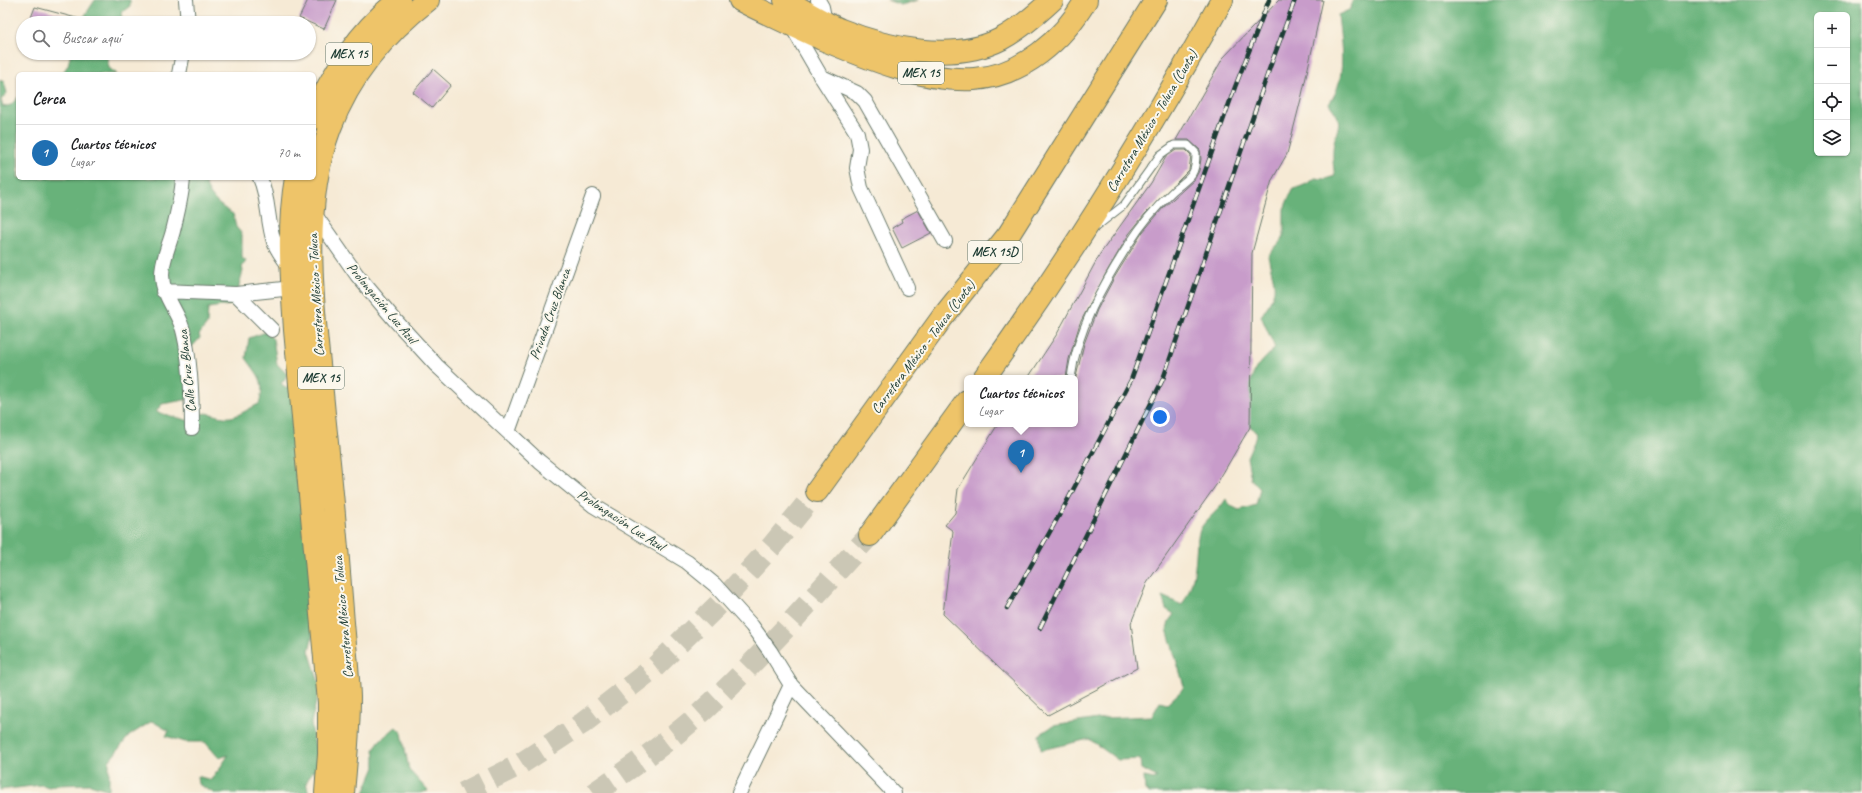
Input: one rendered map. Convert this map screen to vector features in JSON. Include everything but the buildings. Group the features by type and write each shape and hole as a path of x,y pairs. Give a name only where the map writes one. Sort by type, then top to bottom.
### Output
{"main road":[{"name":"MEX 15","path":"316,114 331,83 347,57 364,35 399,0"},
{"name":"Carretera México - Toluca","path":"343,793 349,697 335,517 315,320 312,271 314,193 330,128 341,103 373,53 396,27 428,0"},
{"name":"MEX 15","path":"740,0 791,25 865,57 893,66 938,76 973,79 1002,73 1039,53 1066,30 1086,0"},
{"name":"MEX 15","path":"785,0 842,30 893,47 934,52 973,48 1000,39 1022,25 1052,0"},
{"name":"Carretera México - Toluca (Cuota)","path":"817,491 942,318 1009,234 1156,0"},
{"name":"Carretera México - Toluca (Cuota)","path":"986,375 1031,312 1130,160 1222,0"},
{"name":"Carretera México - Toluca","path":"296,180 291,216 292,278 295,330 329,702 329,754 326,793"},
{"path":"870,535 964,405"}],"street":[{"path":"186,0 187,16"},
{"path":"818,0 822,7 825,22"},
{"path":"791,25 820,75 857,133 860,149 857,168 861,188 907,288"},
{"path":"179,72 182,60"},
{"path":"820,75 857,93 865,101 945,241"},
{"name":"Calle Cruz Blanca","path":"183,180 182,194 163,261 162,276 163,291 177,314 184,335 192,390 192,428"},
{"path":"163,291 236,294 292,278 275,244 269,223 264,190 261,180"},
{"name":"Privada Cruz Blanca","path":"508,432 593,196"},
{"name":"Prolongación Luz Azul","path":"313,212 357,275 394,319 436,365 540,462 594,506 687,562 715,585 752,626 770,651 791,685 894,793"},
{"path":"236,294 272,330"},
{"path":"739,793 791,685"}],"lane":[{"path":"1072,375 1074,358 1088,318 1108,279 1129,244 1150,214 1192,174 1196,163 1196,153 1188,145 1174,145 1160,155 1124,205 1076,244"}],"green space":[{"path":"95,0 130,0 130,6 121,13 122,16 85,16"},
{"path":"887,0 918,0 901,5"},
{"path":"1355,0 1862,0 1862,793 1149,793 1145,790 1144,777 1154,779 1157,777 1141,769 1140,759 1118,760 1089,739 1041,750 1039,735 1053,726 1104,718 1152,716 1160,702 1167,704 1181,691 1184,686 1167,629 1169,621 1174,614 1166,609 1162,596 1182,605 1193,577 1197,541 1200,530 1205,522 1226,499 1231,506 1239,510 1256,505 1260,489 1251,479 1247,457 1257,434 1244,419 1241,404 1256,368 1275,348 1261,316 1274,293 1274,281 1268,256 1284,237 1284,209 1292,190 1309,183 1315,178 1325,179 1335,176 1333,150 1339,122 1336,114 1329,104 1335,94 1341,72 1342,61 1338,15 1351,9 1352,1"},
{"path":"69,60 107,60 109,68 114,72 63,72"},
{"path":"0,80 4,82 7,93 1,100 3,107 11,105 16,99 16,180 204,180 208,190 214,199 233,214 236,227 242,234 242,258 246,261 242,267 243,271 239,285 239,304 208,308 207,324 199,335 200,338 187,352 190,399 162,404 156,412 190,421 196,416 206,413 231,417 259,404 262,389 260,379 246,358 249,338 266,332 273,339 277,364 287,374 285,380 281,383 285,388 295,388 326,426 326,541 314,629 309,651 320,686 311,723 314,742 323,772 320,779 313,770 306,783 309,793 214,793 198,784 197,776 211,780 216,772 219,771 228,755 219,758 205,742 185,742 166,736 169,731 152,721 129,736 109,761 109,790 90,784 57,785 49,787 41,785 0,790"},
{"path":"396,727 402,733 409,770 428,791 419,793 364,793 375,767 374,750 379,741"}],"tunnel":[{"path":"463,793 517,766 583,723 656,666 721,602 772,546 817,491"},
{"path":"594,793 665,742 705,709 769,646 870,535"}],"railway":[{"path":"1007,608 1065,505 1131,380 1235,87 1269,0"},
{"path":"1040,628 1163,379 1270,67 1295,0"}],"place":[{"name":"Cuartos técnicos","path":"1021,473"}]}
